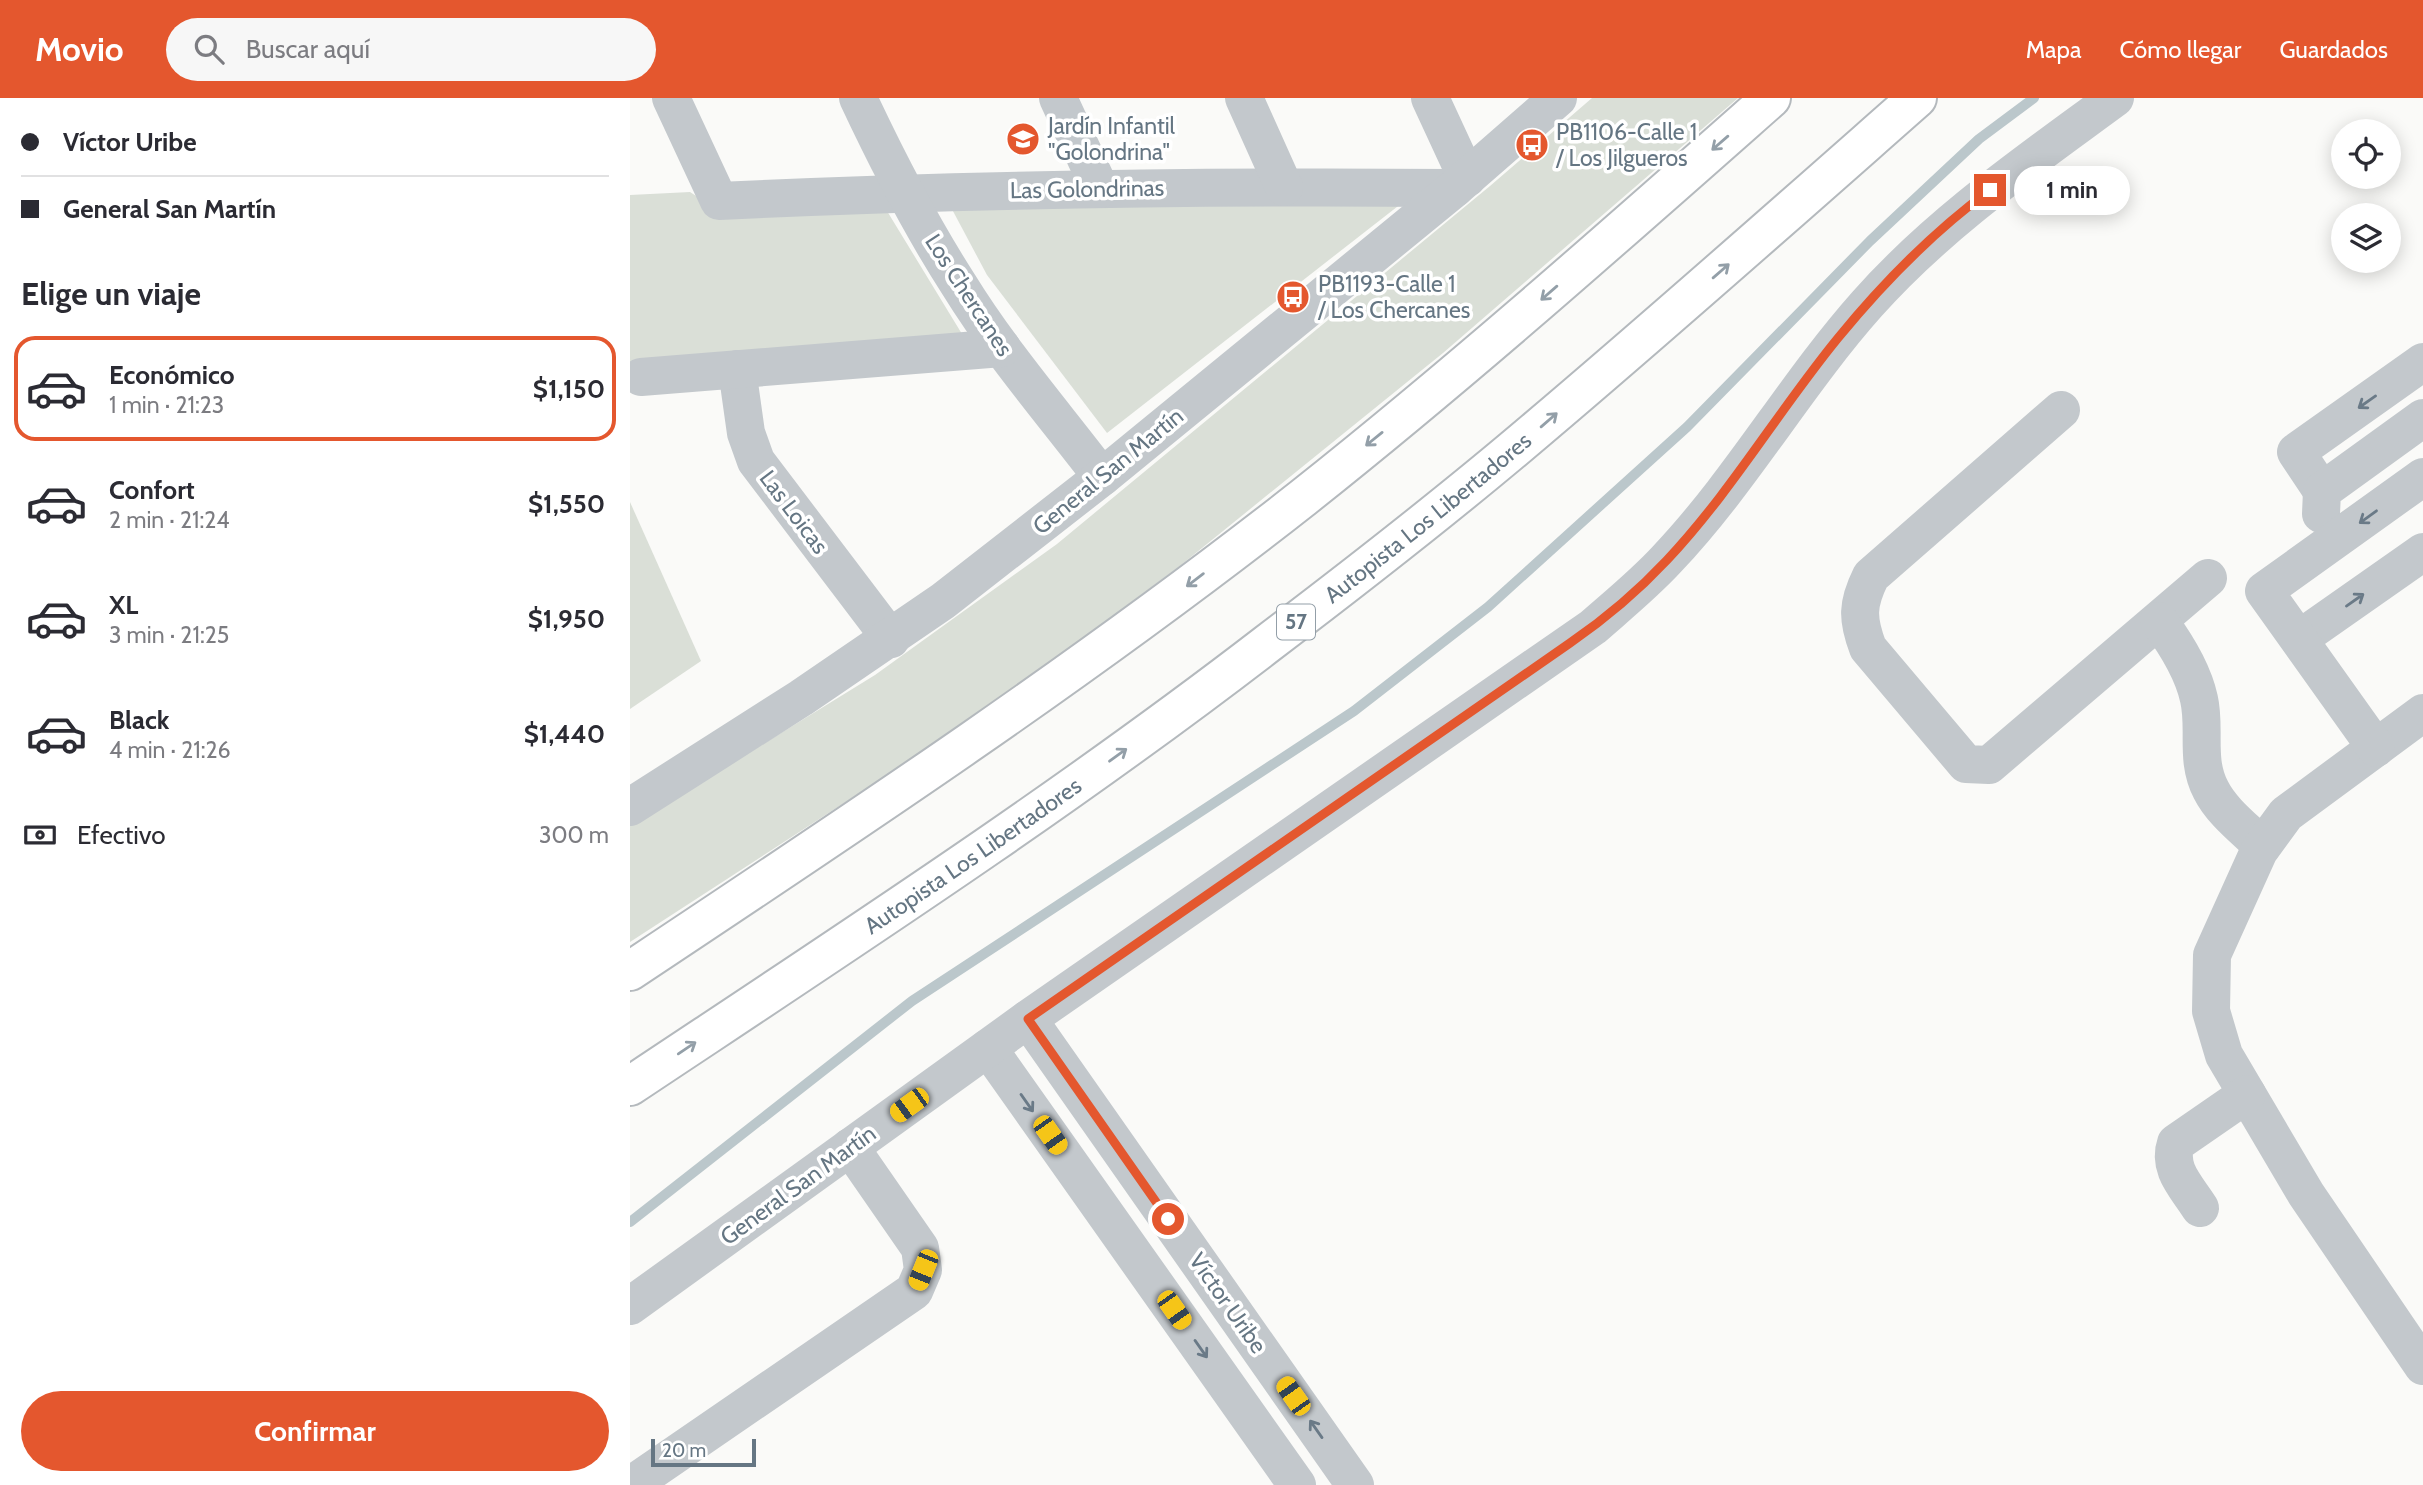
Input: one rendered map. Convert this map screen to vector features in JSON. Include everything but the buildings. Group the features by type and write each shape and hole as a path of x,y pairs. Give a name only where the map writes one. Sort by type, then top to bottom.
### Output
{"highway":[{"path":"630,971 999,722 1303,498 1511,327 1771,98"},
{"name":"Autopista Los Libertadores","path":"630,1086 964,864 1113,759 1264,647 1411,533 1532,434 1917,98"}],"street":[{"name":"Las Golondrinas","path":"671,98 719,201 906,192 1461,183"},
{"name":"Los Chercanes","path":"858,98 882,149 960,288 1002,348 1102,477"},
{"path":"1059,98 1100,188"},
{"path":"1244,98 1284,187"},
{"path":"1430,98 1461,183"},
{"name":"General San Martín","path":"630,807 891,639 943,601 1102,477 1461,183 1558,98"},
{"name":"General San Martín","path":"630,1306 1028,1019 1593,627 1635,592 1667,560 1696,526 1837,340 1898,270 1969,206 2115,98"},
{"path":"640,377 1002,348"},
{"path":"2320,551 2322,491 2296,452 2423,362"},
{"name":"Las Loicas","path":"737,369 746,433 756,461 891,639"},
{"path":"2061,410 1871,576 1863,592 1859,610 1868,648 1966,764 1989,765 2208,579"},
{"path":"2322,491 2423,418"},
{"path":"2376,748 2264,591 2423,477"},
{"path":"2299,639 2423,552"},
{"path":"2159,621 2192,675 2200,701 2201,761 2211,790 2226,810 2262,846"},
{"path":"2423,713 2286,814 2262,846 2212,955 2211,1011 2224,1055 2306,1194 2423,1366"},
{"name":"Víctor Uribe","path":"1028,1019 1355,1485"},
{"path":"988,1048 1297,1485"},
{"path":"2200,1208 2176,1170 2172,1156 2176,1143 2247,1094"},
{"path":"631,1485 914,1291 923,1270 920,1248 850,1147"}],"shaded area":[{"path":"1592,98 1738,98 1443,353 1181,565 987,710 630,942 630,826 875,675 1057,544 1490,186"},
{"path":"690,192 727,216 887,211 962,334 630,366 630,195"},
{"path":"946,198 1402,203 1107,433 987,275"},
{"path":"630,502 701,661 630,709"}],"waterway":[{"path":"630,1222 912,1001 1354,711 1488,607 1687,427 1870,241 1979,139 2034,98"}],"place":[{"name":"Jardín Infantil \"Golondrina\"","path":"1023,139"},
{"name":"PB1106-Calle 1 / Los Jilgueros","path":"1532,145"},
{"name":"PB1193-Calle 1 / Los Chercanes","path":"1293,297"}],"route":[{"path":"1168,1219 1028,1019 1593,627 1635,592 1696,526 1867,304 1932,237 1990,190"}]}
